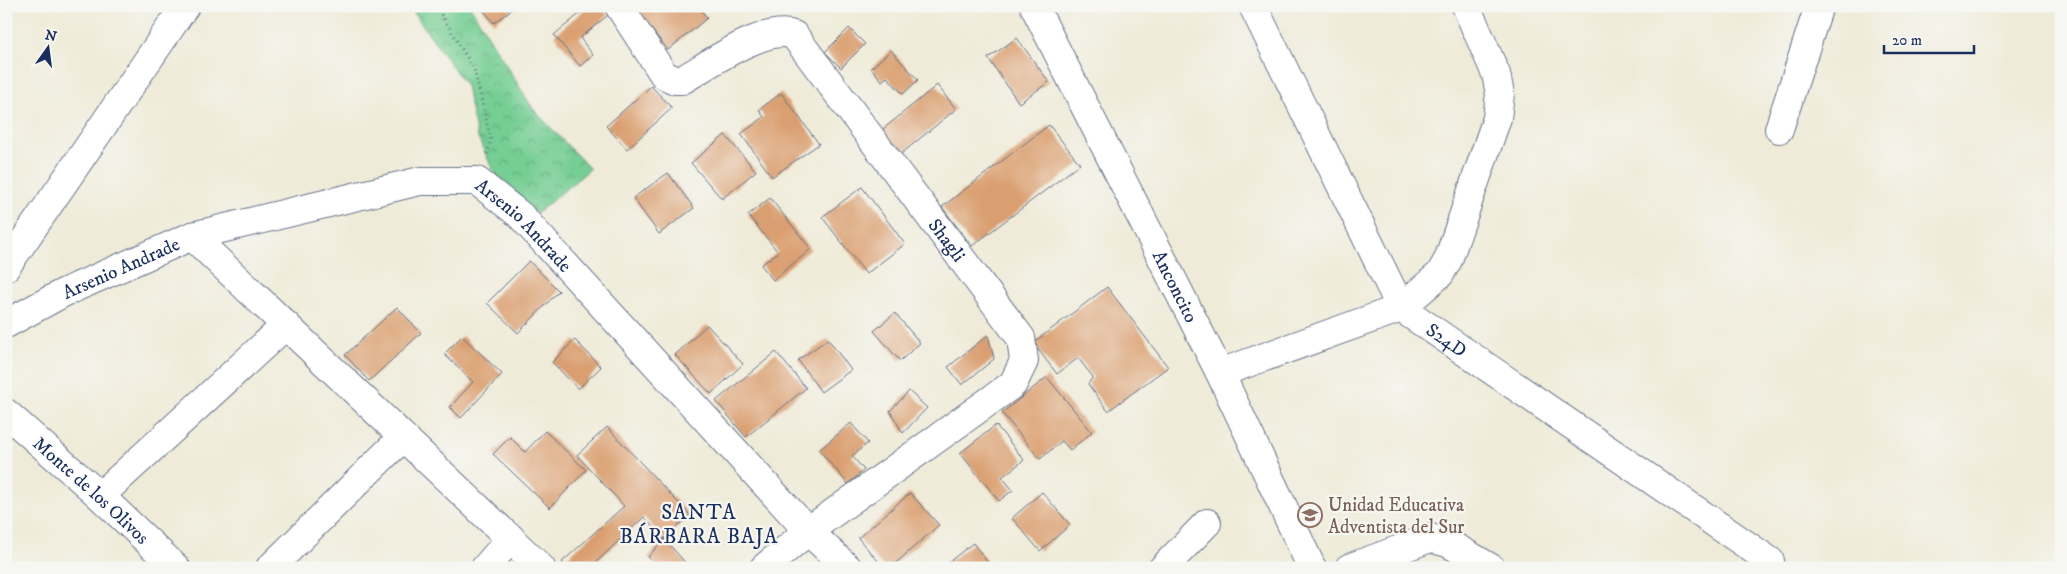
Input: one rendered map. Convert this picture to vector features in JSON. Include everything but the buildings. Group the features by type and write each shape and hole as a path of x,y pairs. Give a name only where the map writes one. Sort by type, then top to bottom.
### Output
{"street":[{"path":"6,267 185,6"},
{"name":"Shagli","path":"620,6 664,74 675,80 682,80 762,35 786,32 794,35 1022,338 1024,360 1013,384 808,531 764,568"},
{"name":"S24D","path":"1253,6 1401,308 1770,561"},
{"path":"1220,373 1401,308 1440,274 1448,260 1497,118 1500,94 1496,74 1466,6"},
{"path":"1779,129 1819,6"},
{"name":"Anconcito","path":"1037,7 1220,373 1312,568"},
{"name":"Arsenio Andrade","path":"6,324 63,293 192,236 420,181 478,181 520,215 808,531 848,568"},
{"path":"192,236 541,568"},
{"path":"100,496 286,325"},
{"name":"Monte de los Olivos","path":"6,413 100,496 176,568"},
{"path":"270,568 403,437"},
{"path":"1163,568 1207,523"},
{"path":"485,568 510,538"},
{"path":"1349,568 1430,538 1448,543 1492,568"}],"path":[{"path":"436,6 474,69 491,140 478,181"}],"green space":[{"path":"409,6 470,6 533,109 590,169 536,214 495,174 477,136 466,86"}],"place":[{"name":"Unidad Educativa Adventista del Sur","path":"1310,515"}],"district":[{"name":"SANTA BÁRBARA BAJA","path":"699,524"}]}
